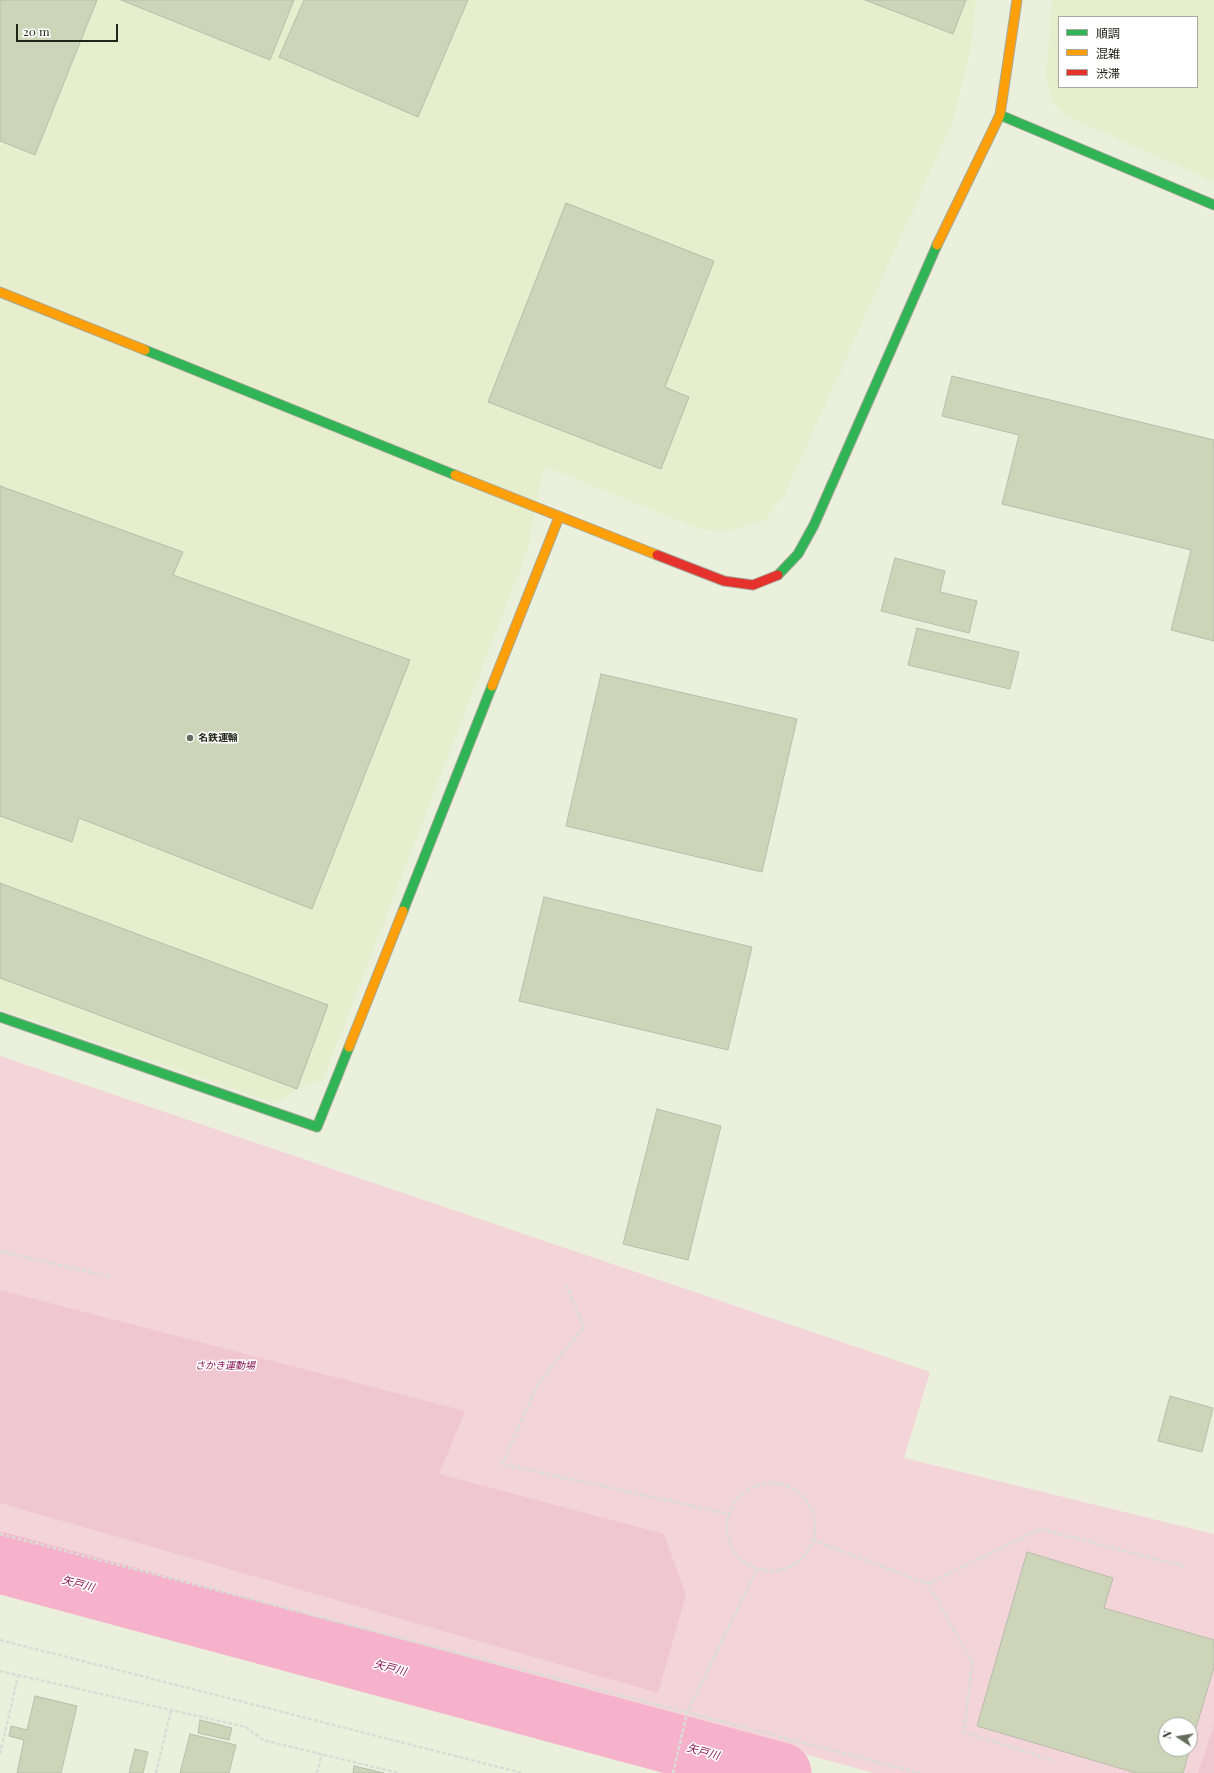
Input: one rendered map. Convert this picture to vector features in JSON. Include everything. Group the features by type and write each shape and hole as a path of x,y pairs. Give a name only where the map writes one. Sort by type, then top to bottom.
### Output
{"street":[{"path":"0,292 560,517 724,581 753,585 778,575 798,554 814,525 948,219 1000,115 1017,0"},
{"path":"1000,115 1214,205"},
{"path":"0,1017 317,1126 560,517"}],"path":[{"path":"0,1251 111,1277"},
{"path":"566,1286 584,1327 538,1384 502,1464 729,1514"},
{"path":"781,1483 798,1492 810,1507 815,1525 813,1540 802,1558 790,1567 775,1571 757,1569 735,1553 729,1540 727,1529 729,1514 736,1500 747,1490 761,1484 781,1483"},
{"path":"928,1584 1040,1529 1186,1567"},
{"path":"0,1534 920,1773"},
{"path":"813,1540 928,1584 972,1662 964,1732 1055,1761"},
{"path":"673,1773 687,1713 757,1569"},
{"path":"0,1640 522,1773"},
{"path":"0,1671 246,1727 263,1740 399,1773"},
{"path":"0,1754 18,1676"},
{"path":"156,1773 171,1710"},
{"path":"317,1773 322,1754"}],"shaded area":[{"path":"0,0 976,0 971,49 953,121 784,496 765,521 722,532 699,529 544,466 528,549 323,1080 297,1089 275,1103 0,1009"},
{"path":"1052,0 1214,0 1214,182 1064,115 1053,103 1046,76"}],"green space":[{"name":"さかき運動場","path":"0,1056 930,1372 904,1458 1214,1534 1214,1773 874,1773 0,1535"},
{"path":"0,1290 465,1411 439,1474 664,1534 686,1595 658,1693 0,1503"},
{"path":"1214,1725 1214,1773 1198,1773"}],"building":[{"path":"0,0 97,0 35,155 0,141"},
{"path":"121,0 294,0 270,60"},
{"path":"304,0 468,0 418,117 279,57"},
{"path":"865,0 966,0 953,34"},
{"path":"566,203 714,261 665,387 689,397 661,469 488,402"},
{"path":"952,376 1214,440 1214,641 1171,630 1191,550 1002,504 1019,435 942,416"},
{"name":"名鉄運輸","path":"0,486 183,552 173,575 410,660 312,909 79,818 72,842 0,816"},
{"path":"895,558 945,571 940,592 977,601 969,633 881,611"},
{"path":"917,628 1019,652 1010,689 908,665"},
{"path":"601,674 797,719 762,872 566,826"},
{"path":"0,883 328,1005 297,1089 0,978"},
{"path":"544,897 752,947 728,1050 519,1001"},
{"path":"657,1109 721,1126 688,1260 623,1244"},
{"path":"1170,1396 1213,1408 1202,1452 1158,1441"},
{"path":"1027,1552 1113,1578 1104,1608 1214,1640 1214,1667 1198,1721 1198,1717 1158,1717 1158,1757 1188,1757 1183,1773 1136,1773 977,1726"},
{"path":"35,1696 77,1706 61,1773 17,1773 24,1740 9,1736 11,1726 27,1730"},
{"path":"200,1720 232,1728 229,1740 198,1733"},
{"path":"190,1734 236,1745 229,1773 180,1773"},
{"path":"135,1749 148,1752 143,1773 129,1773"},
{"path":"354,1766 384,1773 353,1773"}],"waterway":[{"name":"矢戸川","path":"0,1563 781,1773"}],"traffic: fast":[{"path":"1000,115 1214,205"},
{"path":"778,575 798,554 814,525 937,245"},
{"path":"145,350 455,475"},
{"path":"403,911 492,686"},
{"path":"0,1017 317,1127 349,1047"}],"traffic: slow":[{"path":"937,245 1000,115 1017,0"},
{"path":"0,292 145,350"},
{"path":"455,475 657,555"},
{"path":"492,686 559,517"},
{"path":"349,1047 403,911"}],"traffic: jam":[{"path":"657,555 724,581 753,585 778,575"}],"place":[{"name":"名鉄運輸","path":"190,738"}]}
